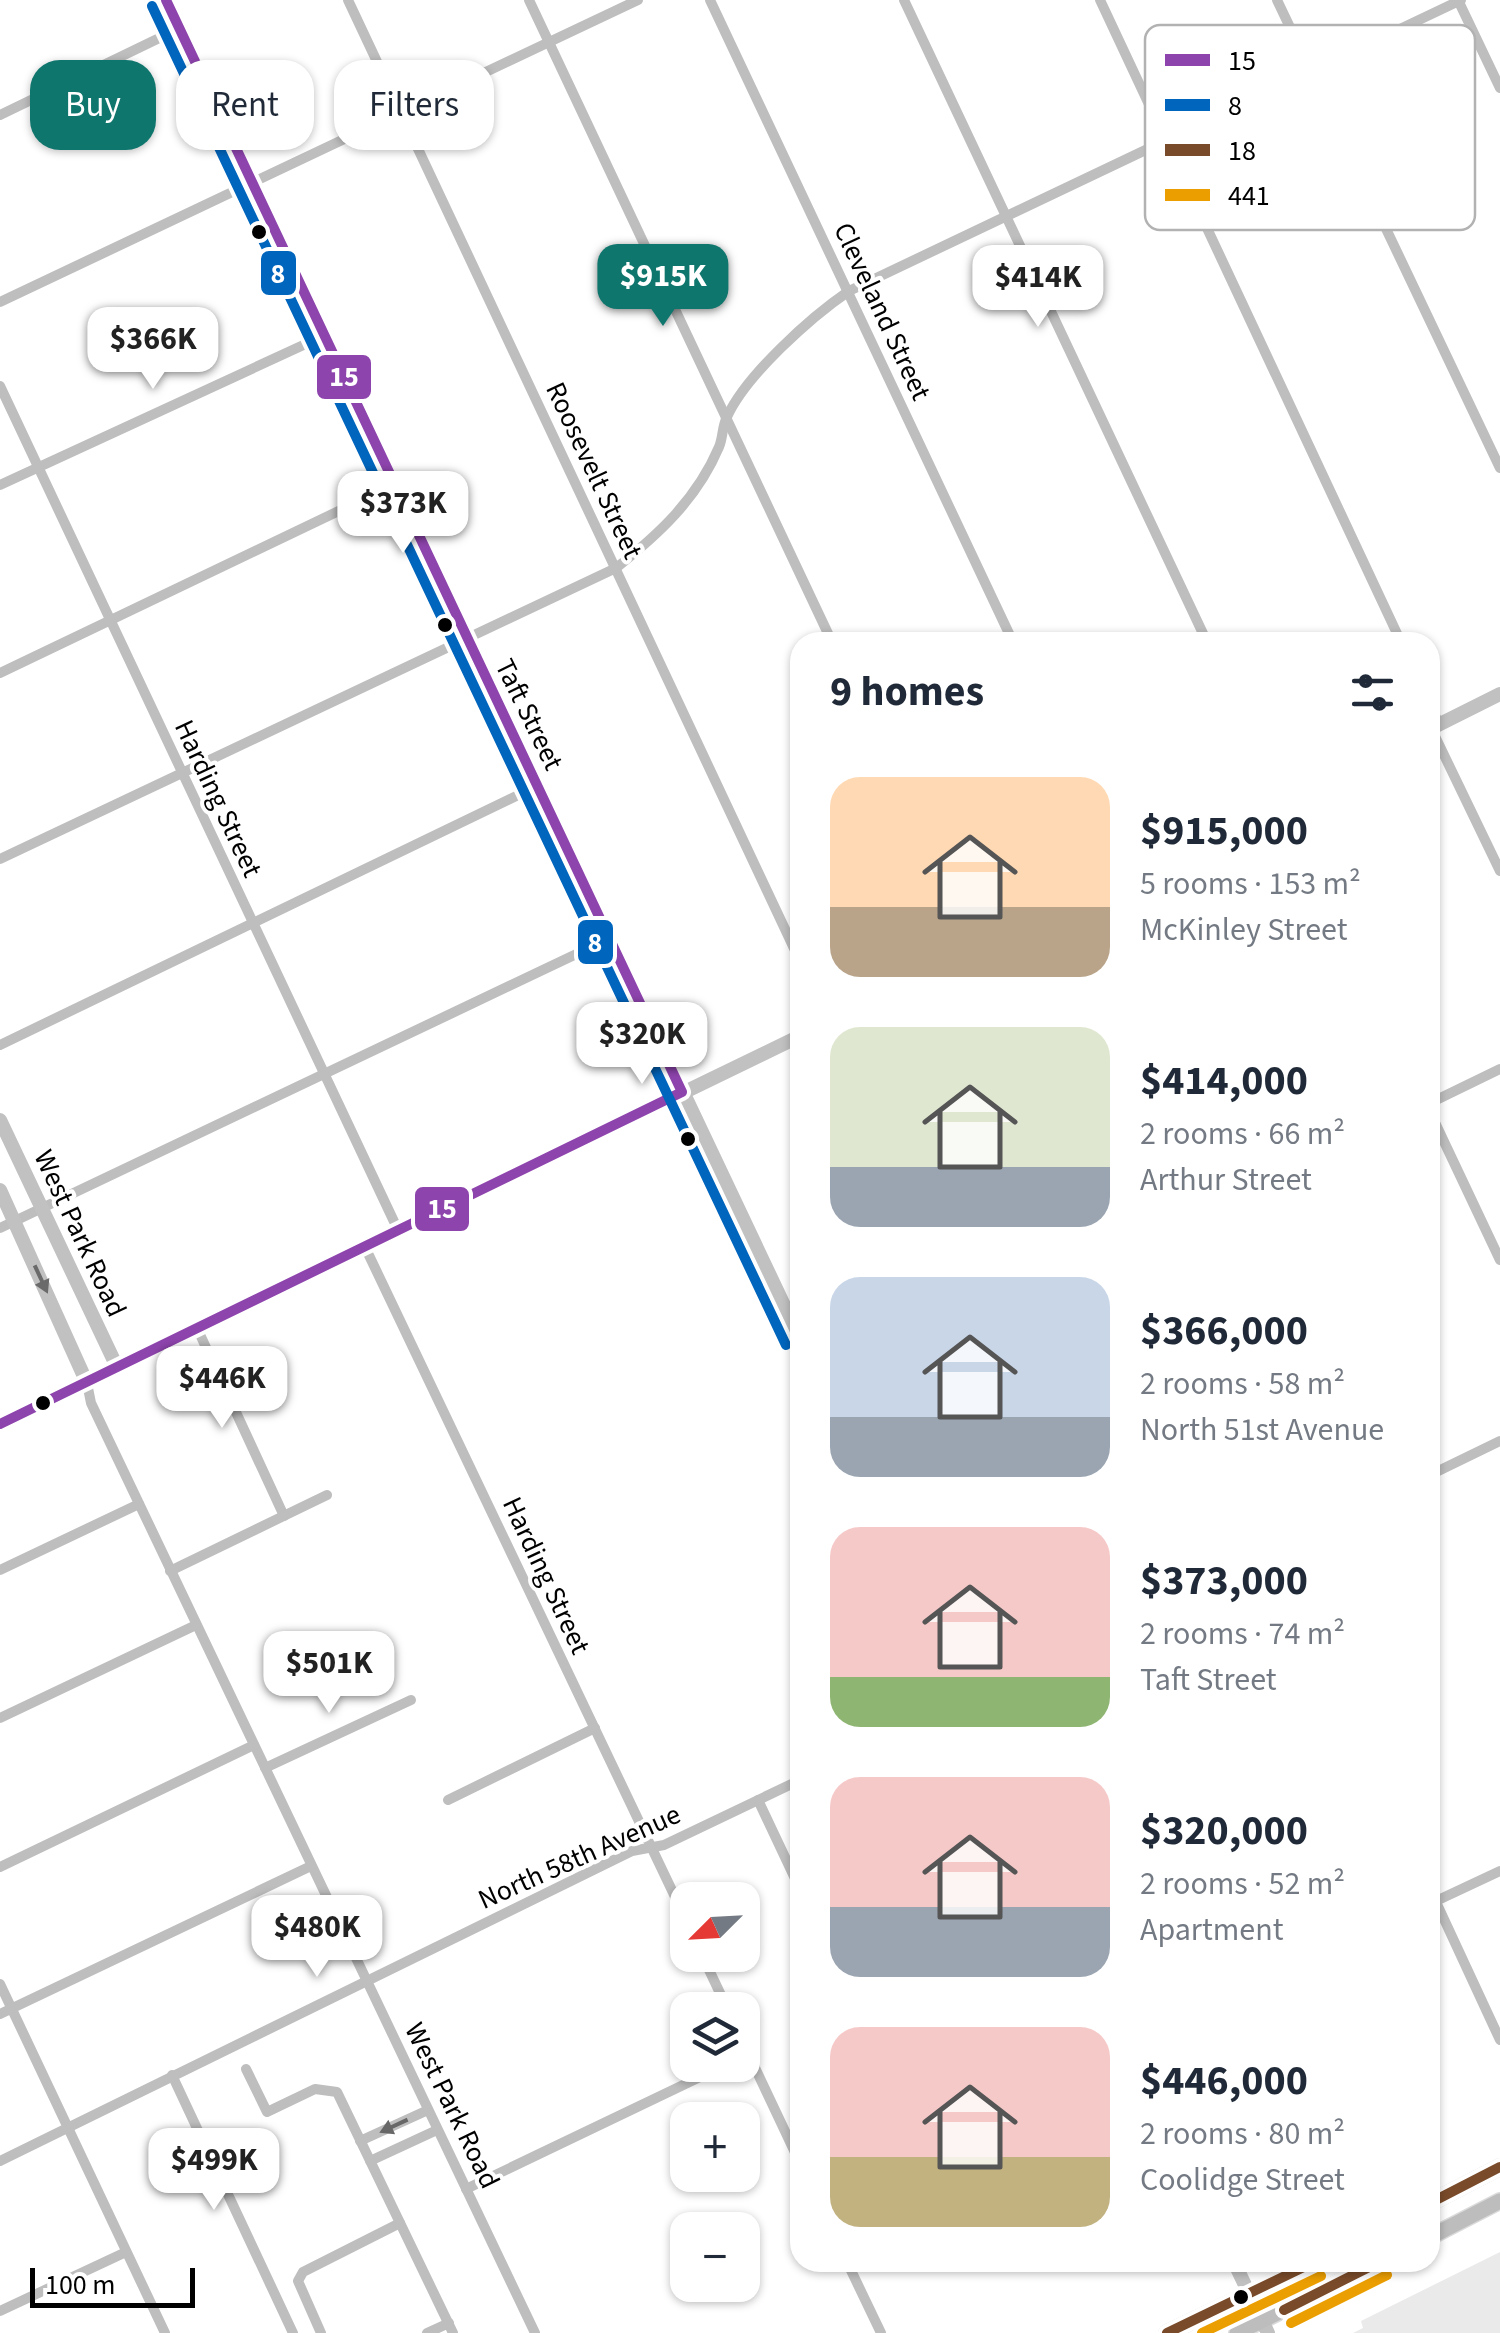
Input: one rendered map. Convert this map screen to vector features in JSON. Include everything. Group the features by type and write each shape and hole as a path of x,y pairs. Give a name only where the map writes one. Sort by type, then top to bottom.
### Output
{"main road":[{"path":"1440,2198 1500,2167"},
{"path":"1440,2232 1500,2201"},
{"path":"1167,2333 1296,2272"},
{"path":"1237,2333 1265,2327 1362,2272"}],"street":[{"name":"Taft Street","path":"166,0 790,1319"},
{"name":"Roosevelt Street","path":"348,0 376,60"},
{"path":"528,0 827,632"},
{"path":"494,68 638,0"},
{"name":"Cleveland Street","path":"710,0 1009,632"},
{"path":"904,0 1203,632"},
{"path":"1100,0 1145,98"},
{"path":"1276,0 1288,25"},
{"path":"1408,25 1459,0 1471,25"},
{"path":"0,115 180,28"},
{"path":"1475,34 1500,88"},
{"path":"0,302 334,145"},
{"name":"Roosevelt Street","path":"418,150 790,940"},
{"path":"0,859 616,568 670,523 696,492 720,445 726,417 796,332 848,291 1145,150"},
{"path":"1207,230 1396,632"},
{"path":"1386,230 1500,468"},
{"path":"0,485 323,336"},
{"name":"Harding Street","path":"0,386 398,1230"},
{"path":"0,673 393,485"},
{"path":"1440,724 1500,694"},
{"path":"1440,742 1500,871"},
{"path":"0,1045 537,786"},
{"path":"0,1228 608,939"},
{"path":"0,1424 790,1041"},
{"path":"1440,1098 1500,1069"},
{"name":"West Park Road","path":"0,1120 117,1367"},
{"path":"1440,1133 1500,1260"},
{"name":"West Park Road","path":"0,1190 170,1571 535,2333"},
{"name":"Harding Street","path":"365,1247 670,1886"},
{"path":"197,1328 284,1516"},
{"path":"1440,1469 1500,1441"},
{"path":"170,1571 327,1496"},
{"path":"0,1570 139,1504"},
{"path":"0,1718 196,1625"},
{"path":"265,1768 411,1700"},
{"path":"448,1800 595,1728"},
{"path":"0,1867 254,1745"},
{"name":"North 58th Avenue","path":"0,2162 365,1979 632,1851 664,1845 790,1785"},
{"path":"758,1800 790,1868"},
{"path":"6,2012 311,1866"},
{"path":"1440,1899 1500,1871"},
{"path":"1440,1910 1500,2040"},
{"path":"0,1984 6,2012 68,2128 165,2333"},
{"path":"246,2069 267,2112 315,2088 337,2092 451,2328 427,2333"},
{"path":"172,2075 293,2333"},
{"path":"466,2189 689,2082"},
{"path":"760,2082 790,2140"},
{"path":"360,2141 428,2110"},
{"path":"370,2161 437,2130"},
{"path":"321,2333 298,2281 303,2272 400,2223"},
{"path":"0,2311 126,2252"},
{"path":"852,2272 880,2333"},
{"path":"1239,2272 1265,2327"}],"shaded area":[{"path":"1500,2252 1500,2333 1353,2333 1363,2328 1361,2321"}],"transit line":[{"name":"15","path":"0,1424 682,1092 166,0"},
{"name":"8","path":"152,6 786,1345"},
{"name":"18","path":"1440,2198 1500,2167"},
{"name":"18","path":"1167,2333 1293,2272"},
{"name":"18","path":"1284,2310 1359,2272"},
{"name":"441","path":"1291,2323 1387,2275"},
{"name":"441","path":"1202,2333 1321,2276"}]}
